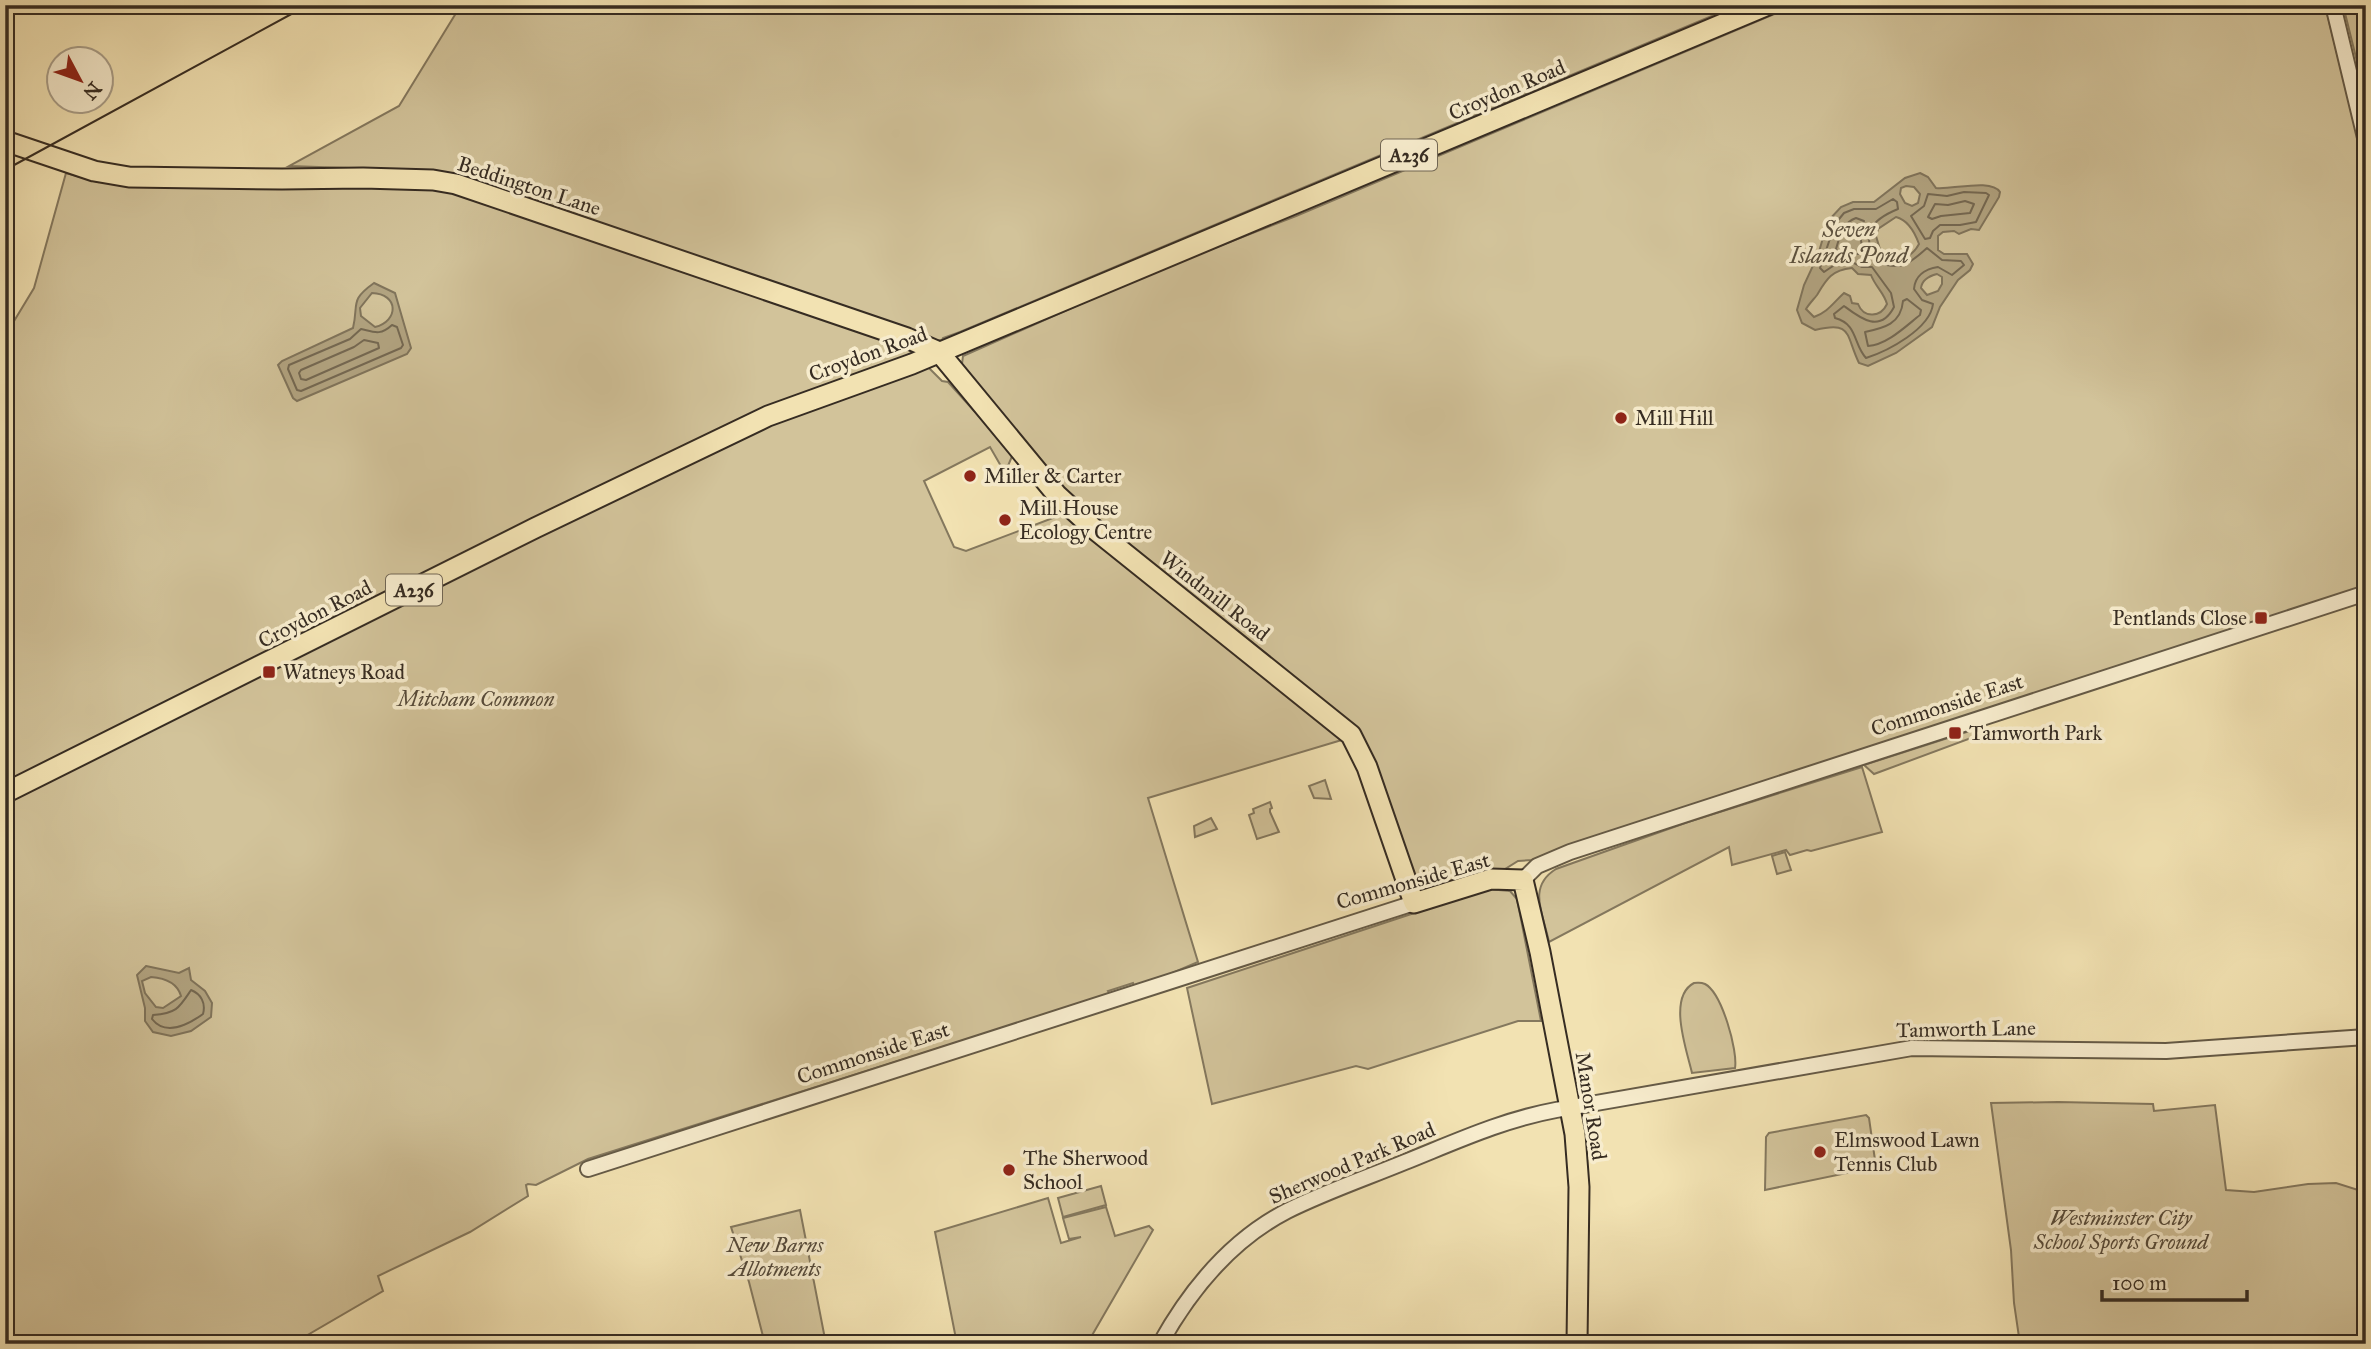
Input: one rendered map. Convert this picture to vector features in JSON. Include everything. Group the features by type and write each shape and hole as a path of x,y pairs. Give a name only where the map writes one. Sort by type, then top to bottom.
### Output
{"main road":[{"name":"Croydon Road","path":"5,793 546,523 768,416 939,352 1768,5"},
{"name":"Beddington Lane","path":"5,141 94,171 129,177 363,177 433,180 456,184 907,338 939,352"},
{"name":"Windmill Road","path":"939,352 1061,499 1093,528 1350,735 1367,767 1414,903"},
{"name":"Commonside East","path":"1414,903 1491,879 1523,880"},
{"name":"Manor Road","path":"1523,880 1571,1107 1579,1187 1577,1344"}],"street":[{"path":"2333,5 2366,142"},
{"name":"Commonside East","path":"1523,880 1541,864 1585,847 2366,593"},
{"name":"Commonside East","path":"588,1169 1414,903"},
{"name":"Tamworth Lane","path":"1571,1107 1912,1048 2166,1051 2366,1037"},
{"name":"Sherwood Park Road","path":"1160,1344 1188,1298 1217,1264 1246,1239 1285,1212 1481,1130 1515,1119 1571,1107"}],"green space":[{"path":"461,5 1738,5 942,340 933,341 438,171 289,166 399,106"},
{"path":"1796,5 2325,5 2366,171 2366,586 1532,860 1518,861 1505,869 1434,892 1426,893 1416,889 1369,759 1061,494 971,381 962,364 963,356 1153,272 1296,216"},
{"path":"2343,5 2366,5 2366,98"},
{"name":"Mitcham Common","path":"66,173 98,182 435,186 890,340 914,353 942,381 948,382 1013,454 1005,473 990,447 924,481 954,547 966,551 1066,513 1345,739 1148,798 1198,962 1135,989 1133,983 1108,991 1110,994 588,1159 536,1185 528,1184 528,1196 470,1232 378,1276 383,1291 292,1344 5,1344 5,336 34,288"},
{"path":"1979,728 1982,734 1874,774 1864,765"},
{"path":"1862,767 1882,832 1811,851 1790,855 1786,850 1732,865 1729,847 1549,942 1539,892 1547,876 1556,869 1688,822"},
{"path":"1325,780 1331,799 1314,798 1309,786"},
{"path":"1270,802 1270,812 1279,832 1257,839 1249,815 1254,813 1253,809"},
{"path":"1211,818 1217,829 1195,837 1194,826"},
{"path":"1785,852 1791,870 1777,874 1772,856"},
{"path":"1487,889 1510,891 1517,899 1541,1021 1518,1021 1368,1069 1356,1066 1212,1104 1187,988"},
{"path":"1694,983 1705,984 1711,989 1723,1010 1734,1049 1735,1068 1692,1073 1683,1039 1680,1012 1686,990"},
{"name":"Westminster City School Sports Ground","path":"1991,1103 2153,1104 2154,1111 2215,1105 2226,1190 2254,1192 2336,1183 2366,1190 2366,1344 2020,1344 2011,1250"},
{"name":"Elmswood Lawn Tennis Club","path":"1866,1115 1869,1118 1876,1167 1765,1190 1766,1137 1769,1133"},
{"path":"1101,1186 1106,1205 1063,1217 1058,1198"},
{"path":"1048,1198 1061,1243 1081,1237 1069,1239 1063,1218 1106,1207 1115,1236 1149,1226 1153,1230 1087,1344 957,1344 935,1232"},
{"name":"New Barns Allotments","path":"800,1210 826,1344 765,1344 731,1227"}],"water":[{"name":"Seven Islands Pond","path":"1920,173 1928,177 1936,188 1980,185 1995,188 2000,192 1979,230 1971,229 1959,234 1954,231 1943,232 1938,236 1938,250 1944,254 1967,254 1973,264 1958,280 1940,307 1932,327 1896,353 1868,366 1859,363 1846,332 1836,327 1815,330 1802,323 1797,310 1828,221 1841,207 1853,202 1874,202 1905,178","holes":["1914,187 1920,194 1918,203 1912,206 1905,203 1900,194 1901,188","1896,217 1913,231 1919,244 1912,253 1903,258 1882,256 1876,236 1878,229","1852,268 1858,274 1871,275 1886,300 1887,304 1881,312 1864,312 1844,293 1827,310 1814,317 1807,307 1830,277 1839,271","1937,274 1942,277 1938,291 1927,295 1921,288 1926,279"]},
{"path":"374,283 395,293 411,348 407,354 297,401 293,398 278,365 353,328 356,303 361,294","holes":["372,293 381,295 391,303 392,314 383,324 375,327 361,316 360,308"]},
{"path":"146,966 179,973 189,968 191,980 205,991 212,1003 211,1017 191,1031 171,1036 153,1032 145,1021 145,1008 137,975","holes":["151,977 173,984 181,996 163,1008 156,1007 145,993 142,981"]}],"tram line":[{"path":"5,170 308,5"}],"place":[{"name":"Mill Hill","path":"1621,418"},
{"name":"Miller & Carter","path":"970,476"},
{"name":"Mill House Ecology Centre","path":"1005,520"},
{"name":"Pentlands Close","path":"2261,618"},
{"name":"Watneys Road","path":"269,672"},
{"name":"Tamworth Park","path":"1955,733"},
{"name":"Elmswood Lawn Tennis Club","path":"1820,1152"},
{"name":"The Sherwood School","path":"1009,1170"}]}
